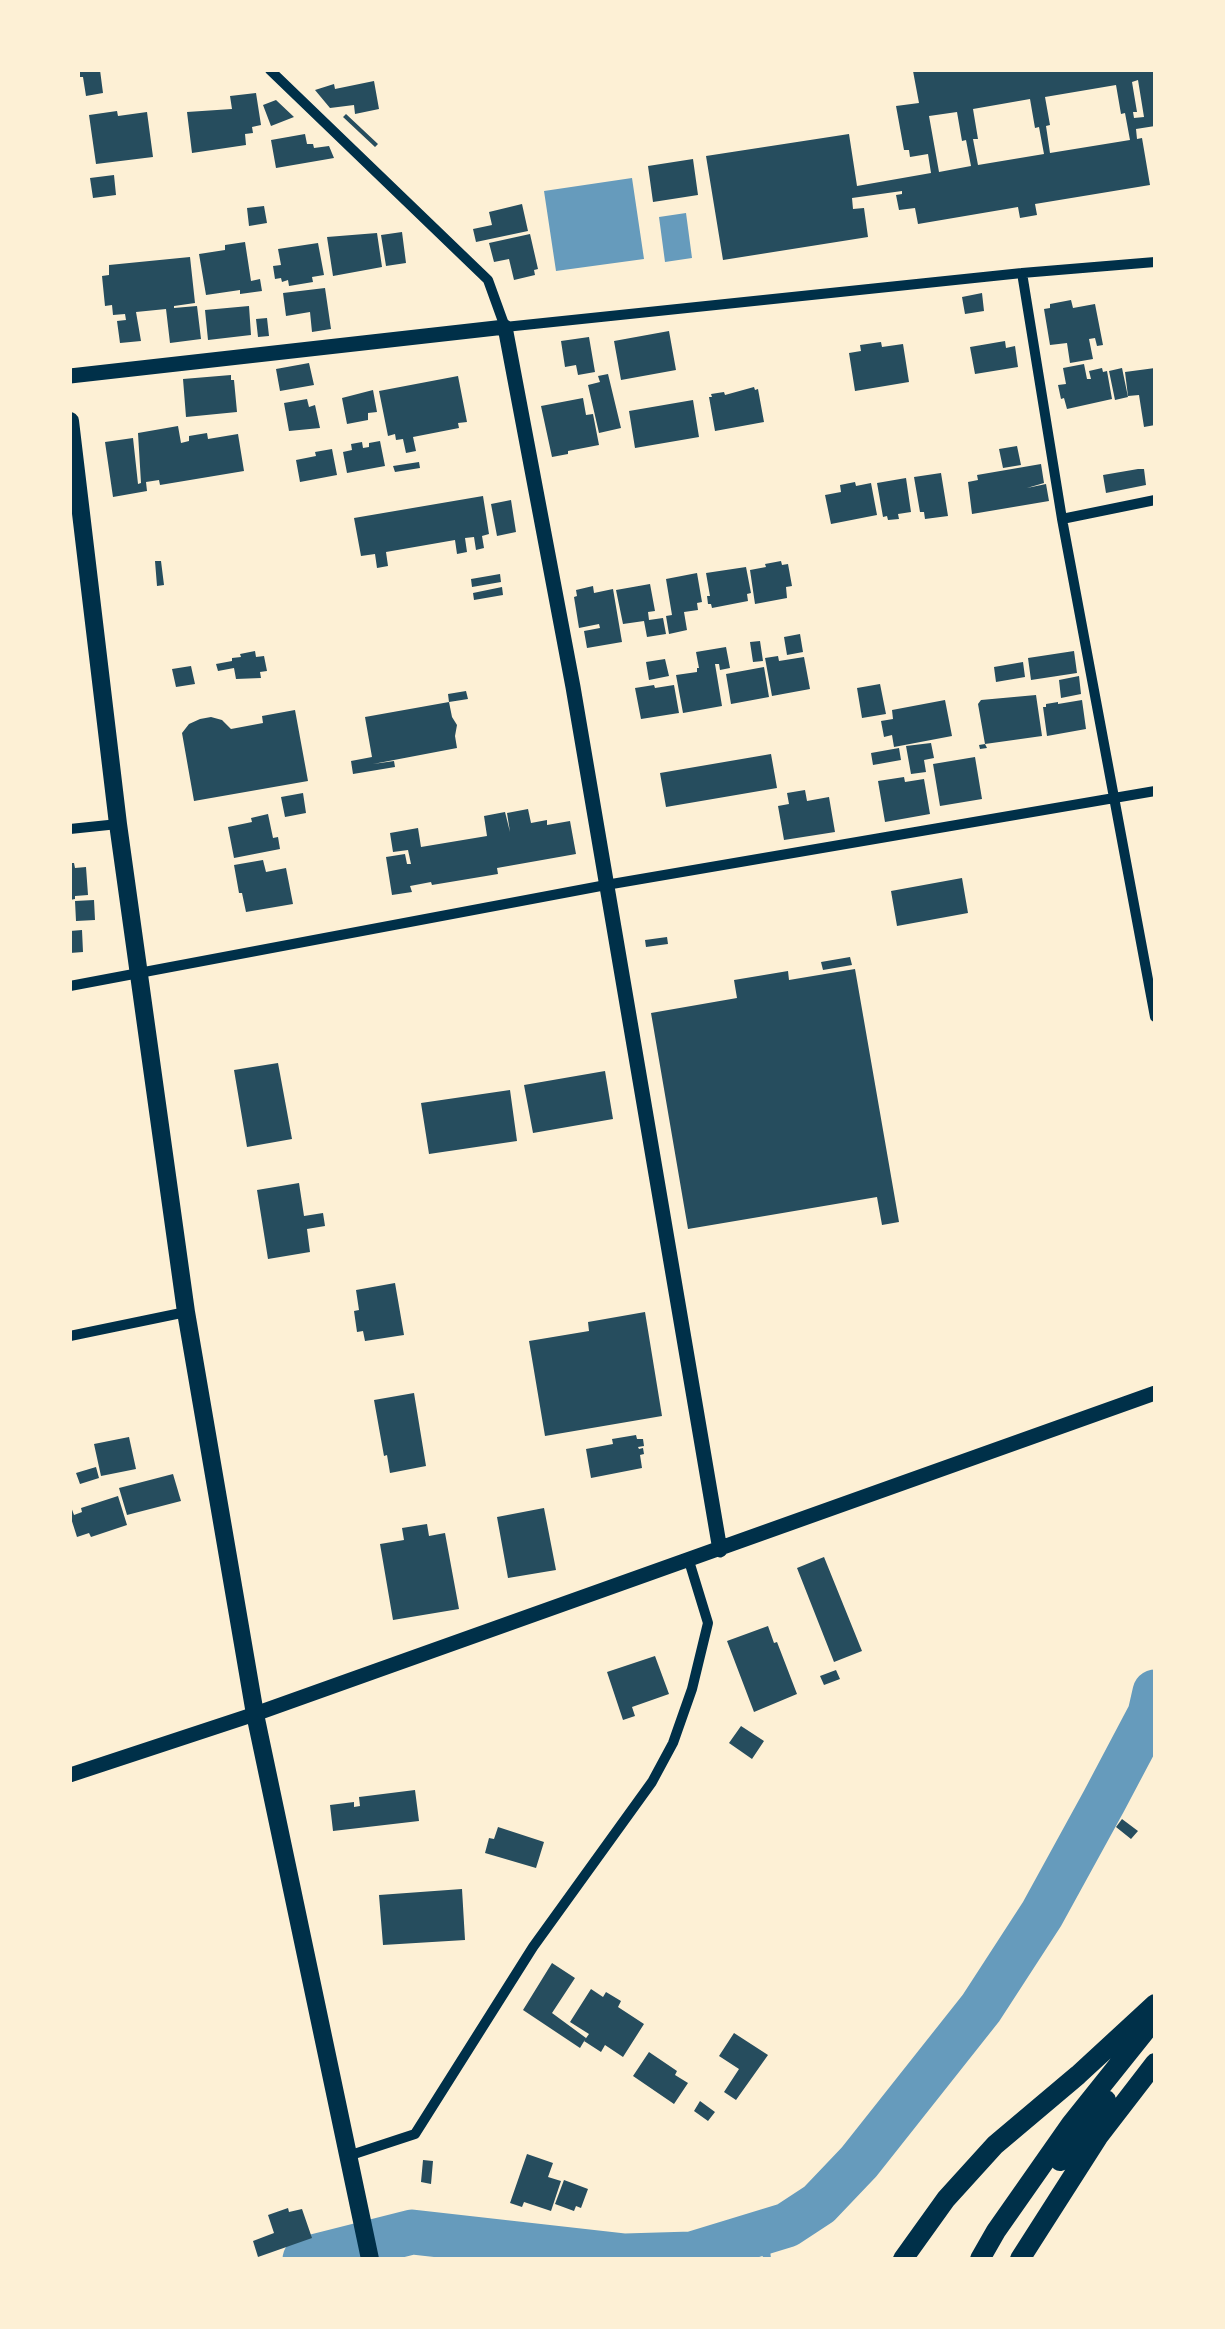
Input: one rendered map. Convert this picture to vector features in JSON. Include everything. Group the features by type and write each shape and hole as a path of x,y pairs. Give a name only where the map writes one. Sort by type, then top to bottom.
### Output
{"highway":[{"path":"903,2259 946,2200 995,2145 1155,2004"},
{"path":"980,2259 1071,2124 1155,2020"},
{"path":"994,2259 1040,2188 1155,2041"},
{"path":"1020,2259 1098,2136 1155,2064"}],"main road":[{"path":"70,421 118,824 186,1312 255,1714 370,2259"}],"street":[{"path":"270,70 488,280 505,327 573,687 720,1550"},
{"path":"70,376 1022,272 1155,262"},
{"path":"1022,272 1062,519 1155,1017"},
{"path":"1062,519 1155,500"},
{"path":"70,986 606,885 1155,791"},
{"path":"70,829 118,824"},
{"path":"70,1336 186,1312"},
{"path":"70,1775 255,1714 1155,1394"},
{"path":"348,2156 414,2134 533,1946 652,1782 673,1743 692,1690 708,1623 689,1561"}],"water":[{"path":"632,178 644,259 556,271 544,191"},
{"path":"686,213 692,258 665,262 659,217"}],"building":[{"path":"80,70 100,70 103,93 86,96"},
{"path":"1155,70 1155,126 1136,129 1137,139 1142,138 1150,185 1035,204 1037,215 1020,218 1018,207 918,224 915,208 899,210 896,195 902,191 852,198 853,209 864,208 868,237 723,260 706,156 849,134 857,186 931,173 928,154 910,157 909,150 904,150 896,106 919,103 913,71","holes":["1138,80 1144,117 1134,118 1133,112 1137,112 1132,82","1116,85 1130,140 1050,153 1045,97","1030,99 1044,154 978,165 973,109","957,112 971,166 939,172 929,116"]},
{"path":"374,81 379,109 355,114 354,105 330,108 315,90 334,84 335,89"},
{"path":"256,93 261,125 252,127 253,133 245,134 246,145 192,153 187,112 232,109 230,96"},
{"path":"276,100 294,117 271,126 263,105"},
{"path":"117,111 118,116 147,112 153,157 96,164 89,115"},
{"path":"346,114 378,144 375,147 343,117"},
{"path":"305,134 307,144 314,148 329,146 334,158 276,168 271,140"},
{"path":"693,159 698,195 653,202 648,166"},
{"path":"114,175 116,195 93,198 90,178"},
{"path":"522,204 528,231 476,242 473,229 492,225 489,212"},
{"path":"264,206 267,223 249,226 247,208"},
{"path":"402,232 406,263 386,266 381,235"},
{"path":"377,233 382,267 333,276 327,237"},
{"path":"530,234 538,269 534,270 535,275 514,280 509,259 494,262 489,243"},
{"path":"245,242 251,281 260,279 262,291 206,295 199,254"},
{"path":"318,243 324,275 312,277 313,282 289,286 288,280 275,279 273,266 281,265 278,249"},
{"path":"190,257 195,303 174,308 197,306 201,339 170,343 166,309 136,312 141,341 120,343 117,321 126,320 125,314 113,315 112,305 105,306 102,276 109,275 109,265"},
{"path":"325,288 331,329 312,332 310,312 286,316 283,293"},
{"path":"982,293 984,311 965,314 962,297"},
{"path":"1071,300 1073,308 1095,304 1103,345 1097,346 1095,338 1089,339 1093,359 1070,363 1067,343 1050,345 1044,309"},
{"path":"249,306 251,335 208,340 205,310"},
{"path":"267,318 269,336 258,337 256,319"},
{"path":"669,331 676,370 621,380 614,341"},
{"path":"589,337 595,372 578,375 576,365 565,367 561,341"},
{"path":"1005,341 1006,348 1015,346 1018,367 975,374 970,347"},
{"path":"881,342 882,347 903,344 909,382 855,391 849,353 861,351 860,345"},
{"path":"309,363 314,385 280,391 276,369"},
{"path":"1084,364 1087,379 1091,379 1089,371 1107,371 1112,399 1067,409 1058,385 1066,384 1063,368"},
{"path":"1122,368 1128,397 1115,400 1109,371"},
{"path":"1155,368 1155,425 1144,427 1139,395 1128,396 1125,372"},
{"path":"608,374 621,428 599,433 588,385 600,382 598,376"},
{"path":"231,375 237,412 186,417 183,379"},
{"path":"458,376 467,422 458,423 459,428 413,437 416,451 406,453 403,439 396,440 395,434 388,436 379,391"},
{"path":"758,389 764,422 715,431 711,394 725,395"},
{"path":"373,390 377,412 368,413 368,420 347,424 342,398"},
{"path":"583,398 586,415 593,414 599,445 552,457 541,406"},
{"path":"307,399 309,407 315,405 320,428 289,431 284,403"},
{"path":"693,400 699,437 635,448 629,411"},
{"path":"178,426 181,443 189,441 189,436 207,433 208,439 238,434 244,471 160,485 159,480 146,482 147,491 113,497 105,442 133,438 138,484 138,433"},
{"path":"380,441 385,466 347,473 343,452 352,450 351,444 362,442 363,448"},
{"path":"1017,446 1021,465 1003,468 999,449"},
{"path":"332,449 337,475 300,482 296,460"},
{"path":"419,462 420,468 395,472 393,466"},
{"path":"1041,464 1044,483 1027,488 1046,484 1049,501 972,514 968,482 978,480 977,475"},
{"path":"1144,469 1146,485 1106,493 1103,475"},
{"path":"941,473 948,516 925,519 924,512 920,512 914,477"},
{"path":"906,478 911,512 888,520 883,517 877,483"},
{"path":"855,482 856,486 871,483 877,515 831,524 825,495 841,492 840,485"},
{"path":"483,496 489,534 482,536 484,548 476,550 474,537 465,538 467,552 457,554 455,540 386,552 388,566 377,568 375,554 361,556 354,518"},
{"path":"511,500 516,532 497,536 491,504"},
{"path":"155,561 161,561 164,585 157,586"},
{"path":"781,561 782,565 788,564 792,586 786,587 787,598 755,604 750,570"},
{"path":"746,567 751,593 747,594 748,601 712,608 708,604 706,573"},
{"path":"697,573 702,602 697,603 698,610 684,612 687,630 669,634 666,616 672,615 666,579"},
{"path":"500,574 501,582 472,587 471,579"},
{"path":"650,584 655,611 648,612 649,620 663,618 666,634 647,637 644,621 623,624 616,590"},
{"path":"593,586 594,593 613,589 622,642 587,648 584,631 600,628 599,624 579,628 574,597 576,590"},
{"path":"502,587 503,595 474,600 473,593"},
{"path":"800,634 803,652 787,655 784,637"},
{"path":"760,641 763,661 753,662 750,642"},
{"path":"726,647 730,668 720,670 719,664 715,664 722,706 683,713 676,675 697,672 696,652"},
{"path":"255,651 256,657 264,656 267,671 260,672 261,678 236,679 234,668 218,671 216,664"},
{"path":"1074,651 1077,673 1031,680 1028,658"},
{"path":"778,656 779,661 804,657 810,689 772,696 765,658"},
{"path":"665,659 669,676 649,680 646,662"},
{"path":"1023,662 1025,677 996,682 994,667"},
{"path":"191,666 195,684 176,687 172,669"},
{"path":"764,667 769,697 731,704 726,674"},
{"path":"1079,676 1081,694 1061,698 1059,680"},
{"path":"880,684 886,714 862,718 857,688"},
{"path":"674,685 679,713 641,719 635,688"},
{"path":"466,691 468,699 449,702 448,694"},
{"path":"1036,695 1042,736 985,744 978,704 981,700"},
{"path":"945,700 952,736 894,747 892,735 884,737 881,721 893,719 892,710"},
{"path":"1082,700 1086,729 1047,736 1043,707"},
{"path":"449,702 457,725 457,748 373,764 394,761 395,767 353,774 351,761 372,757 365,717"},
{"path":"295,710 308,781 194,801 182,733 189,724 211,717 222,720 231,729 263,723 262,716"},
{"path":"931,743 934,758 924,760 926,772 911,774 906,746"},
{"path":"899,748 901,760 873,765 871,753"},
{"path":"771,754 777,788 666,807 660,773"},
{"path":"975,757 982,799 940,806 933,764"},
{"path":"904,777 905,782 924,779 930,814 885,822 878,781"},
{"path":"805,790 807,801 829,797 835,832 784,840 778,806 789,804 787,793"},
{"path":"303,793 306,813 285,817 281,797"},
{"path":"528,809 531,823 570,821 576,854 497,868 498,874 410,886 412,892 392,895 386,857 405,854 407,864 411,864 408,850 393,852 390,833 418,828 421,847 487,836 484,816 505,812 510,832 507,813"},
{"path":"268,814 273,838 278,837 280,849 234,858 228,827"},
{"path":"263,860 266,872 286,868 293,904 246,912 234,865"},
{"path":"70,863 75,868 86,867 88,895 70,900"},
{"path":"962,878 968,913 897,926 891,891"},
{"path":"94,900 95,920 76,921 75,901"},
{"path":"82,930 83,952 70,953 70,931"},
{"path":"667,937 668,944 646,947 645,940"},
{"path":"850,957 852,965 823,970 821,962"},
{"path":"855,969 899,1222 882,1225 877,1197 688,1229 651,1013 737,998 734,980 788,971 789,980"},
{"path":"278,1063 292,1139 247,1147 234,1070"},
{"path":"605,1071 613,1119 533,1133 524,1085"},
{"path":"510,1090 517,1141 429,1154 421,1103"},
{"path":"299,1183 304,1216 323,1213 325,1226 307,1229 310,1252 268,1259 257,1190"},
{"path":"395,1283 404,1335 365,1341 363,1331 357,1332 356,1290"},
{"path":"645,1312 662,1416 545,1436 529,1341 589,1331 588,1322"},
{"path":"414,1393 426,1466 390,1473 374,1400"},
{"path":"636,1435 643,1439 644,1446 638,1447 643,1448 642,1468 591,1478 586,1449"},
{"path":"129,1437 136,1469 101,1476 94,1444"},
{"path":"96,1467 99,1478 80,1484 76,1473"},
{"path":"173,1474 181,1501 127,1515 119,1488"},
{"path":"118,1496 127,1525 91,1537 89,1533 77,1537 70,1504 74,1515 82,1512 81,1508"},
{"path":"544,1508 556,1570 508,1578 497,1517"},
{"path":"427,1524 429,1536 445,1533 459,1609 393,1620 380,1544 404,1540 402,1528"},
{"path":"824,1557 862,1651 834,1662 797,1568"},
{"path":"768,1626 797,1694 754,1712 727,1641"},
{"path":"655,1656 669,1694 632,1707 635,1716 623,1720 607,1672"},
{"path":"836,1670 840,1679 824,1685 820,1676"},
{"path":"741,1726 764,1741 752,1759 729,1743"},
{"path":"415,1790 419,1821 333,1831 330,1805 354,1802 354,1807 360,1806 359,1797"},
{"path":"1122,1819 1138,1831 1131,1839 1116,1827"},
{"path":"498,1827 544,1842 536,1868 485,1853 489,1838 494,1839"},
{"path":"462,1889 465,1940 383,1945 379,1895"},
{"path":"552,1963 575,1978 552,2013 586,2038 580,2048 523,2010"},
{"path":"591,1989 621,2001 618,2007 644,2024 623,2057 605,2045 601,2052 584,2041 589,2034 570,2022"},
{"path":"734,2033 768,2055 736,2100 724,2092 739,2069 719,2056"},
{"path":"649,2052 688,2083 674,2104 633,2076"},
{"path":"700,2101 715,2112 708,2121 694,2111"},
{"path":"527,2154 553,2163 548,2177 561,2181 551,2211 524,2202 522,2207 510,2203"},
{"path":"423,2160 433,2161 431,2184 421,2182"},
{"path":"564,2180 588,2189 581,2208 576,2206 574,2211 555,2204"},
{"path":"288,2208 289,2212 302,2209 312,2238 258,2257 253,2241 274,2233 268,2215"}],"waterway":[{"path":"305,2259 412,2232 625,2256 692,2254 787,2225 819,2204 859,2162 981,2008 1042,1914 1150,1714 1155,1692"},
{"path":"764,2232 767,2259"}]}
